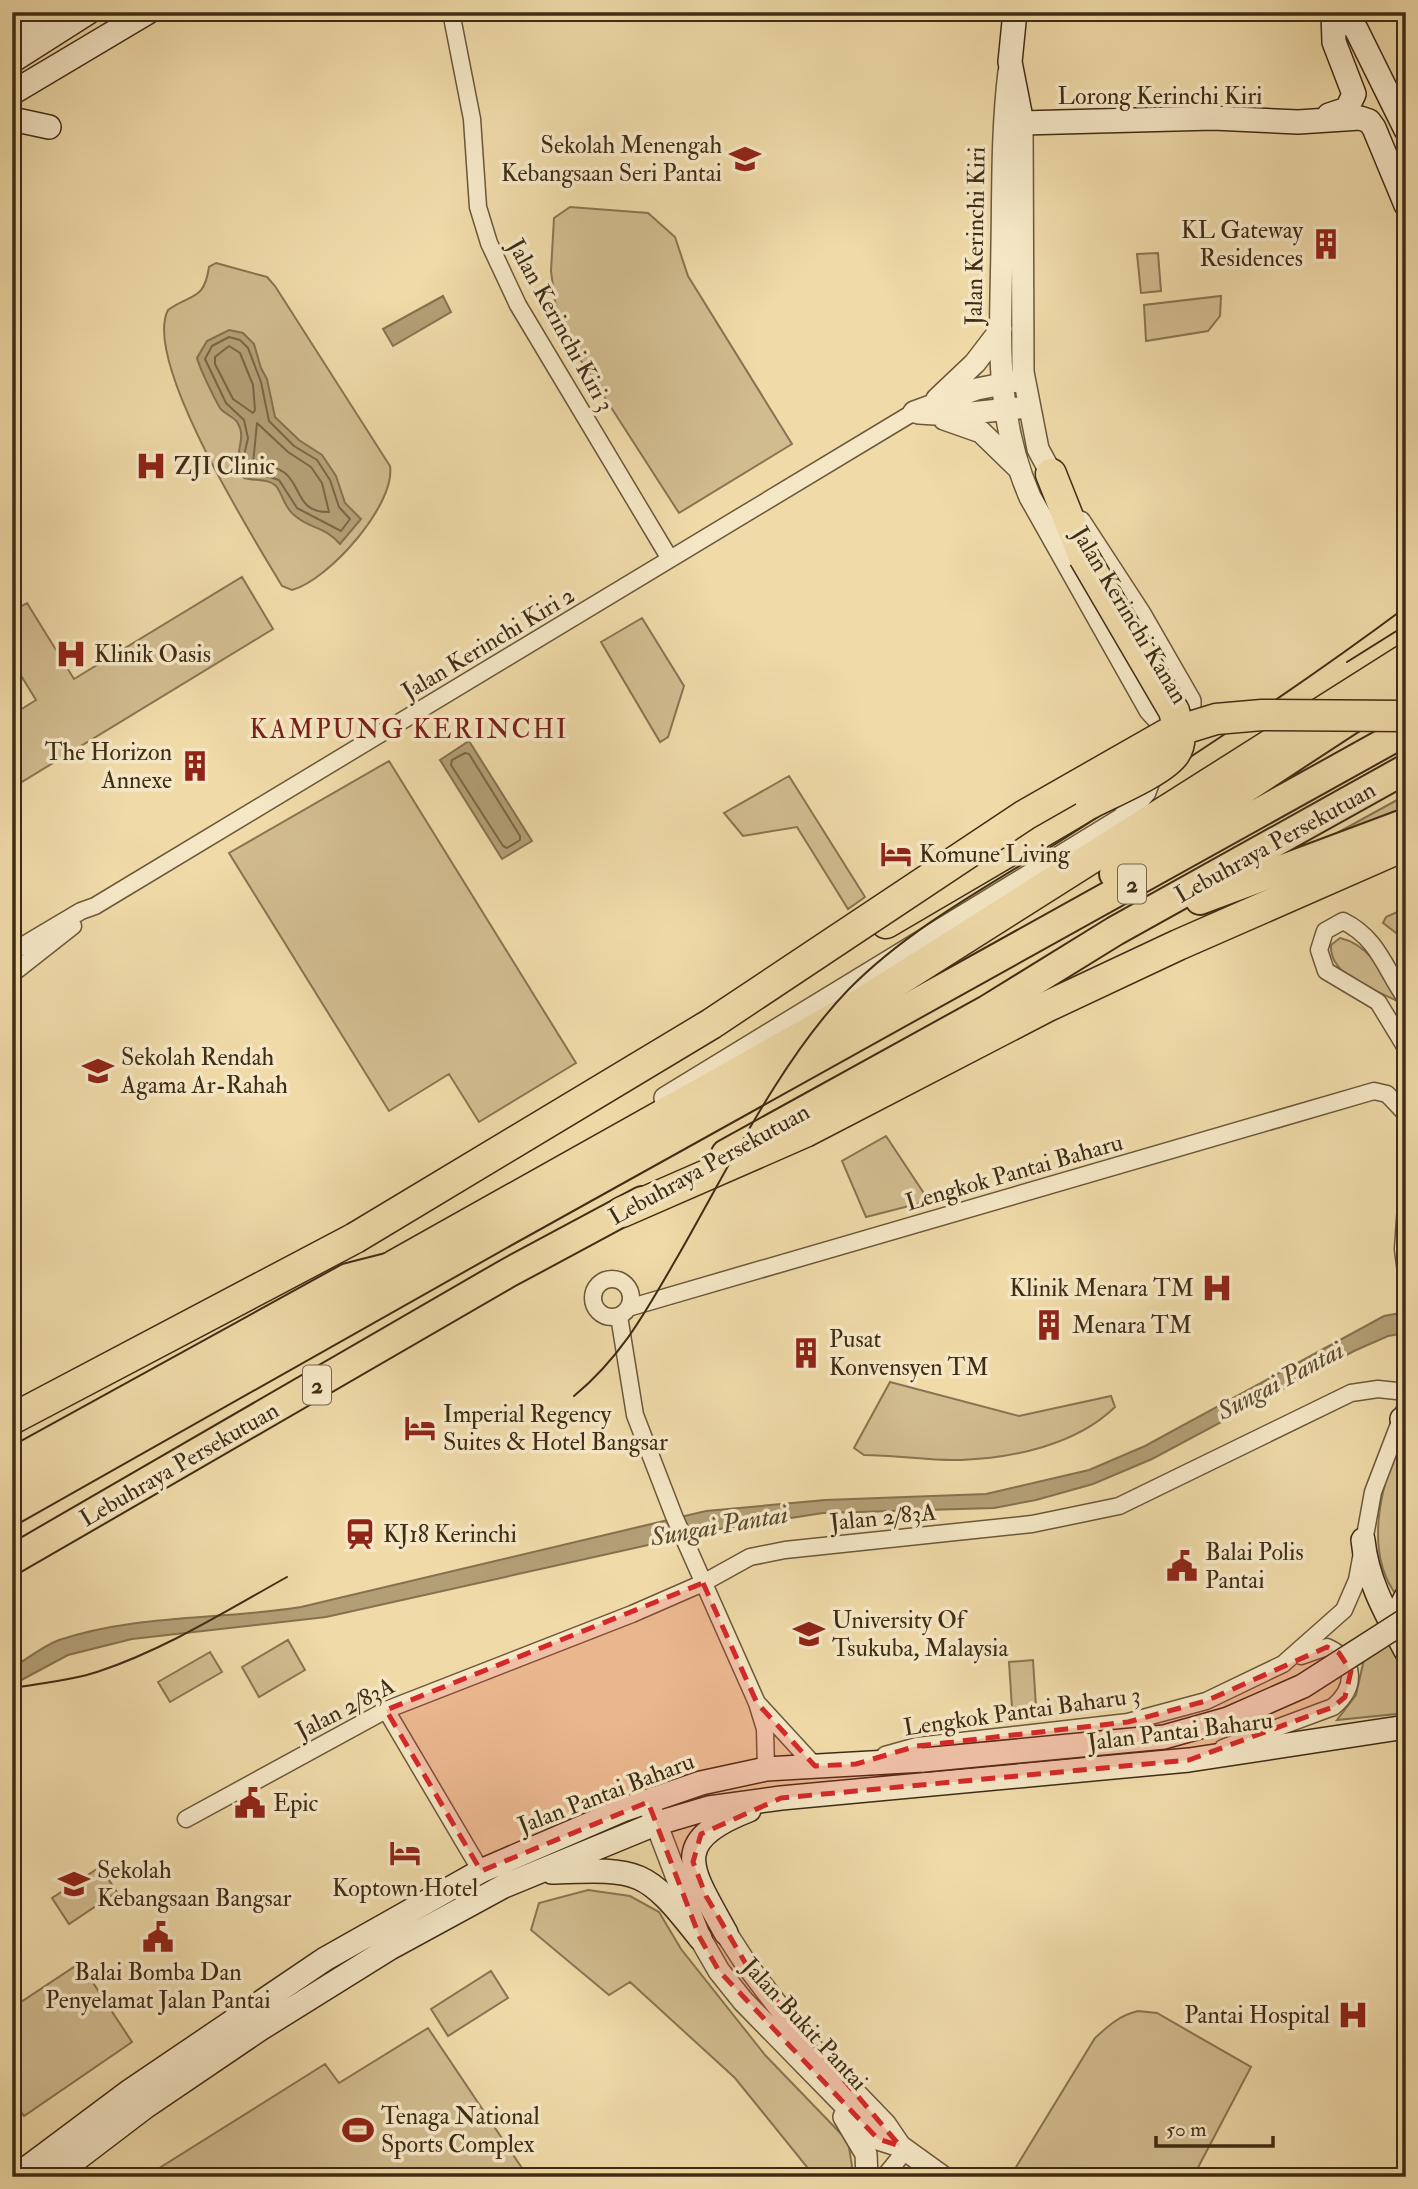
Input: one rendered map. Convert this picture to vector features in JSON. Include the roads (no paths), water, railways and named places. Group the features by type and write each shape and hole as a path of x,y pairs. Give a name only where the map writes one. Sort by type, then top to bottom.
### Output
{"highway":[{"path":"12,1419 384,1222 710,1024 1163,764 1176,752 1180,734 1174,710 1084,557 1051,474"},
{"path":"858,1037 1199,820 1382,683 1406,659"},
{"path":"12,1485 350,1297 395,1265 864,1002 1382,683"},
{"path":"710,1024 1025,815 1167,734 1216,719 1262,715 1406,716"},
{"name":"Lebuhraya Persekutuan","path":"12,1510 492,1239 1406,731"},
{"name":"Lebuhraya Persekutuan","path":"12,1559 508,1273 987,1010 1115,931 1406,769"},
{"path":"1115,931 1406,823"},
{"path":"622,1212 806,1132 1046,1007 1406,845"},
{"path":"247,1352 429,1260 492,1239"},
{"path":"12,1463 348,1278 395,1265"}],"main road":[{"path":"15,70 56,33 89,12"},
{"path":"15,70 148,12"},
{"name":"Jalan Kerinchi Kiri","path":"1015,12 1010,62 1022,124"},
{"path":"1213,118 1305,118 1340,114 1347,109 1354,94 1334,42 1336,12"},
{"path":"1336,12 1356,29 1406,130"},
{"path":"12,27 33,33 56,33"},
{"name":"Lorong Kerinchi Kiri","path":"1022,124 1213,118 1298,122 1353,117 1369,121 1406,205"},
{"path":"12,119 49,127"},
{"path":"1363,1540 1365,1563 1373,1586 1403,1635"},
{"path":"1403,1635 1396,1616 1406,1597"},
{"name":"Jalan Pantai Baharu","path":"15,2177 130,2091 314,1966 481,1871 648,1802 701,1783 765,1769 923,1760 1164,1737 1228,1719 1303,1686 1403,1635"},
{"name":"Jalan Pantai Baharu","path":"53,2177 145,2107 260,2029 390,1948 504,1886 655,1824 709,1808 781,1798 1189,1760 1406,1727"},
{"path":"726,1933 694,1862 694,1845 701,1834 727,1819 781,1798"},
{"path":"535,1873 605,1870 639,1876 667,1896 700,1938"}],"street":[{"name":"Jalan Kerinchi Kiri 3","path":"451,12 472,119 478,207 489,243 518,305 670,559"},
{"name":"Jalan Kerinchi Kiri","path":"1005,410 1000,383 1002,128 1010,62"},
{"name":"Jalan Kerinchi Kiri","path":"1022,124 1021,345 1028,407"},
{"path":"924,411 975,363 1001,328"},
{"path":"924,411 1000,383 1024,380"},
{"path":"924,411 1005,410 1028,407"},
{"name":"Jalan Kerinchi Kanan","path":"1005,410 1017,467 1030,497 1150,710 1164,725 1176,728 1186,723 1190,716 1190,701 1140,614 1051,474 1038,449 1028,407"},
{"name":"Jalan Kerinchi Kiri 2","path":"12,952 80,911 95,906 670,559 924,411"},
{"path":"924,411 981,432 1017,467"},
{"path":"1190,701 1233,719 1282,718 1382,683"},
{"path":"590,1156 609,1131 1122,819 1152,776 1155,745 1150,710"},
{"path":"12,974 65,931 86,918 95,906"},
{"path":"1406,999 1377,948 1358,928 1343,921 1325,932 1319,950 1326,971 1378,1002 1406,1048"},
{"name":"Lengkok Pantai Baharu","path":"703,1583 635,1415 623,1312 1374,1091 1387,1094 1406,1114"},
{"path":"1406,1206 1403,1249 1406,1272"},
{"name":"Jalan 2/83A","path":"186,1819 386,1710 703,1583 750,1557 785,1550 1032,1524 1097,1513 1119,1506 1351,1394 1378,1389 1406,1392"},
{"path":"1363,1540 1373,1492 1404,1420"},
{"name":"Lengkok Pantai Baharu 3","path":"856,1764 917,1746 1128,1723 1206,1701 1283,1664 1344,1609 1357,1580 1363,1540"},
{"path":"703,1583 757,1703 765,1729 765,1769"},
{"path":"1189,1760 1333,1707 1345,1697 1351,1671 1339,1653 1327,1647 1283,1664"},
{"path":"757,1703 815,1766"},
{"path":"386,1710 481,1871"},
{"name":"Jalan Bukit Pantai","path":"648,1802 700,1938 743,2001 878,2139 902,2148 943,2177"},
{"name":"Jalan Bukit Pantai","path":"726,1933 746,1964 804,2039 885,2123 902,2148"},
{"path":"813,2073 866,2154 867,2177"},
{"path":"884,2177 902,2148"}],"water":[{"path":"443,296 451,312 393,346 383,329"},
{"path":"229,330 243,333 254,344 267,379 275,417 299,440 322,455 336,476 345,503 361,519 340,544 294,515 273,483 244,478 239,471 240,429 235,420 220,408 197,358 207,341"},
{"path":"469,741 532,841 502,859 440,760"},
{"name":"Sungai Pantai","path":"1406,1312 1406,1333 1388,1336 1354,1351 1152,1459 1093,1484 1036,1500 994,1508 823,1513 720,1529 326,1617 132,1639 68,1655 12,1685 12,1668 41,1649 59,1640 118,1626 301,1607 706,1511 825,1500 986,1494 1089,1470 1145,1446 1384,1316"}],"tram line":[{"path":"574,1396 605,1366 631,1333 777,1084 799,1050 849,989 925,926 1195,754 1406,607"},
{"path":"1347,662 1406,625"},
{"path":"12,1688 76,1678 122,1663 194,1629 287,1577"}],"place":[{"name":"Sekolah Menengah Kebangsaan Seri Pantai","path":"745,159"},
{"name":"KL Gateway Residences","path":"1326,244"},
{"name":"ZJI Clinic","path":"151,466"},
{"name":"Klinik Oasis","path":"71,654"},
{"name":"The Horizon Annexe","path":"195,766"},
{"name":"Komune Living","path":"896,854"},
{"name":"Sekolah Rendah Agama Ar-Rahah","path":"98,1071"},
{"name":"Klinik Menara TM","path":"1217,1288"},
{"name":"Menara TM","path":"1049,1325"},
{"name":"Pusat Konvensyen TM","path":"806,1353"},
{"name":"Imperial Regency Suites & Hotel Bangsar","path":"420,1428"},
{"name":"KJ18 Kerinchi","path":"360,1534"},
{"name":"Balai Polis Pantai","path":"1182,1566"},
{"name":"University Of Tsukuba, Malaysia","path":"809,1634"},
{"name":"Epic","path":"250,1803"},
{"name":"Koptown Hotel","path":"405,1853"},
{"name":"Sekolah Kebangsaan Bangsar","path":"74,1884"},
{"name":"Balai Bomba Dan Penyelamat Jalan Pantai","path":"158,1937"},
{"name":"Pantai Hospital","path":"1353,2015"},
{"name":"Tenaga National Sports Complex","path":"358,2130"}],"district":[{"name":"KAMPUNG KERINCHI","path":"409,729"}]}
